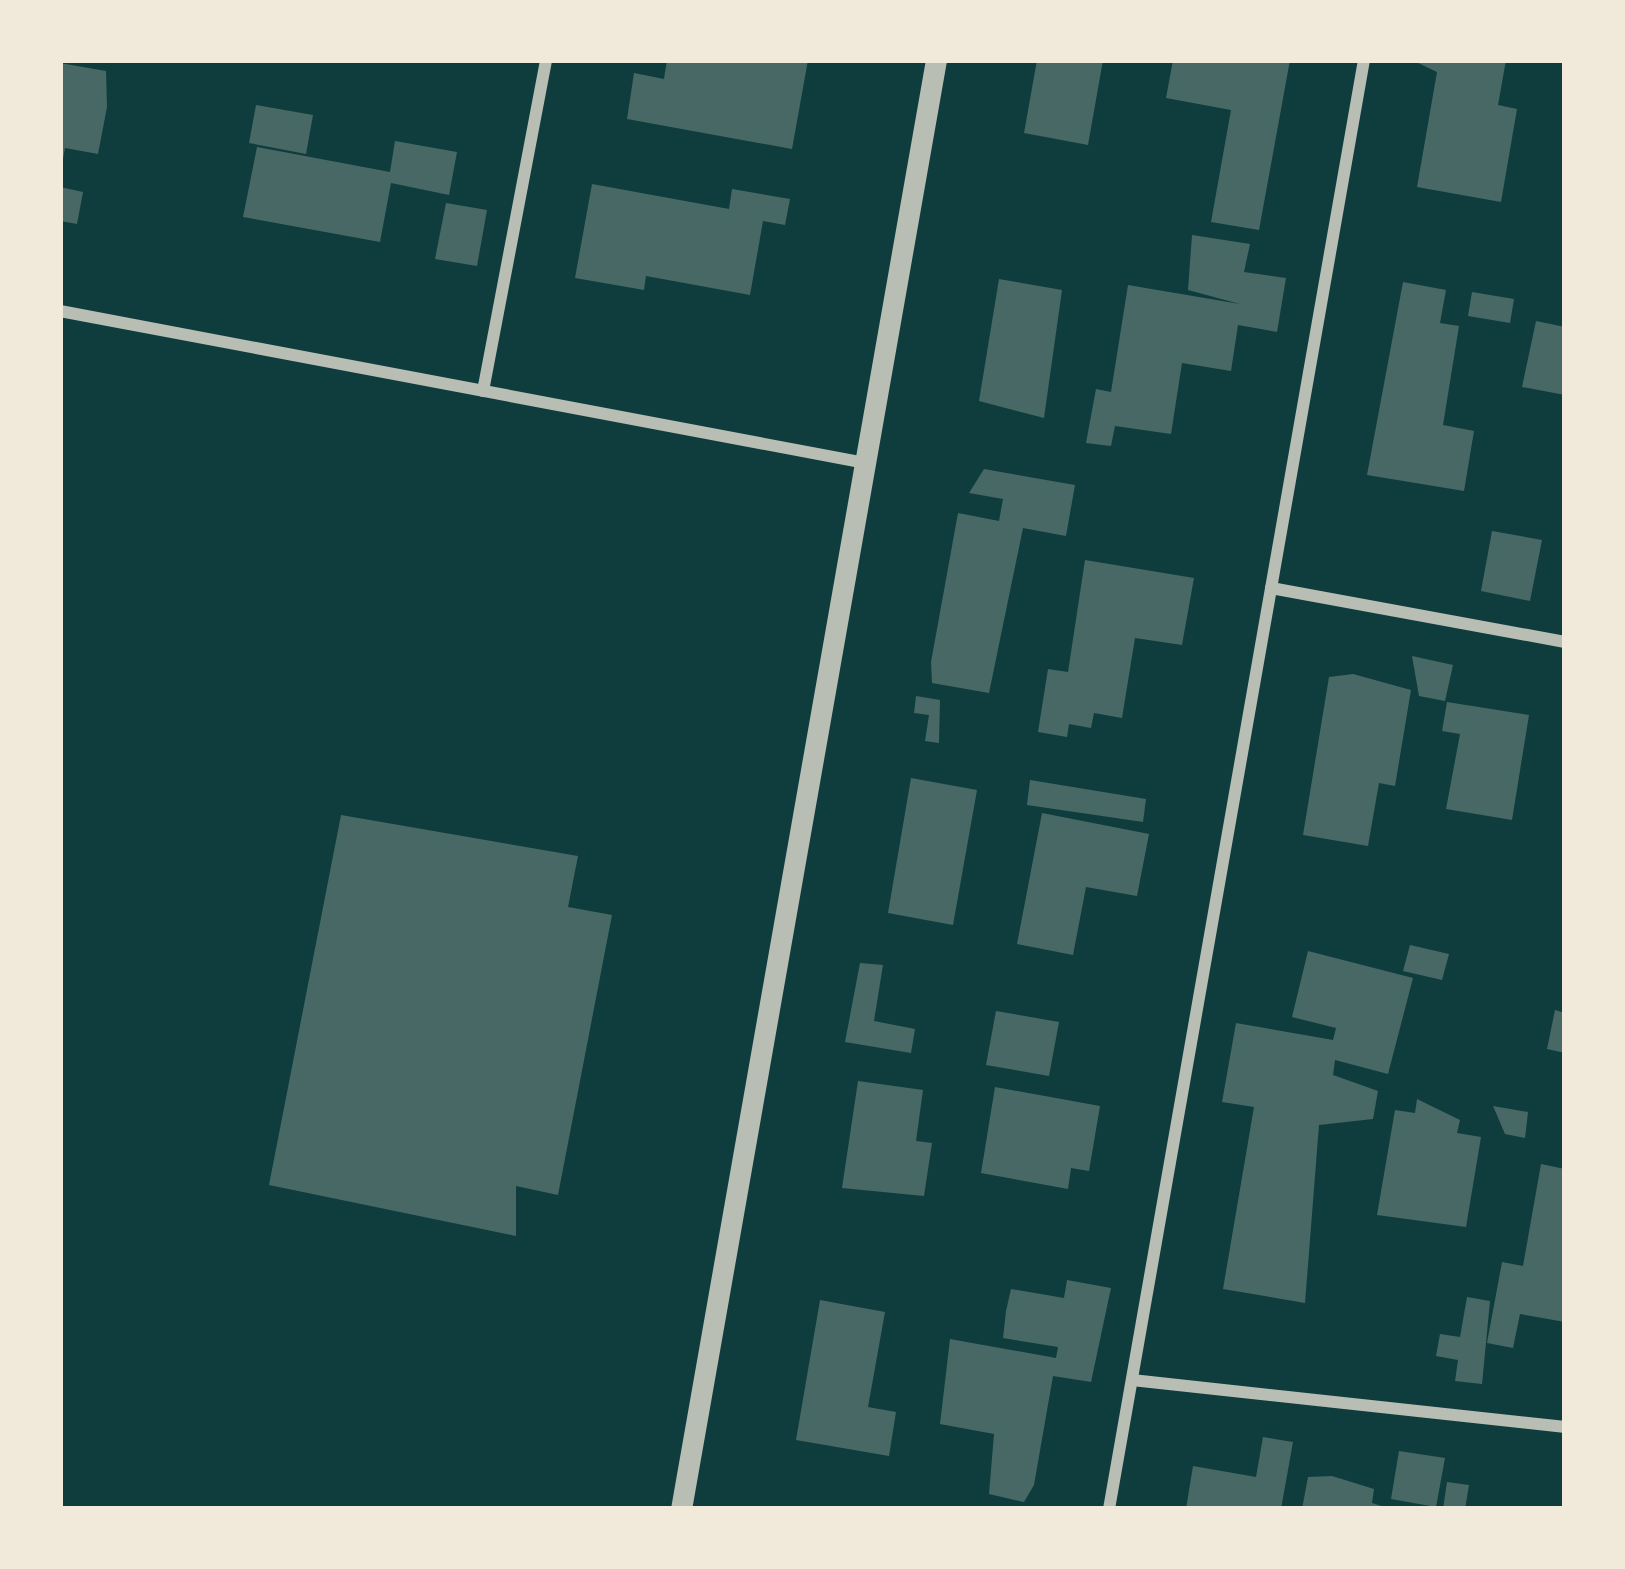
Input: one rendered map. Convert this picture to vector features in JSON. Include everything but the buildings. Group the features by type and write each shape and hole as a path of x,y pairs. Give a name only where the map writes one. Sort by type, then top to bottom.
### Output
{"street":[{"path":"483,391 546,60"},
{"path":"681,1509 936,60"},
{"path":"1109,1509 1364,60"},
{"path":"60,311 865,463"},
{"path":"1271,588 1565,642"},
{"path":"1132,1380 1565,1427"}]}
